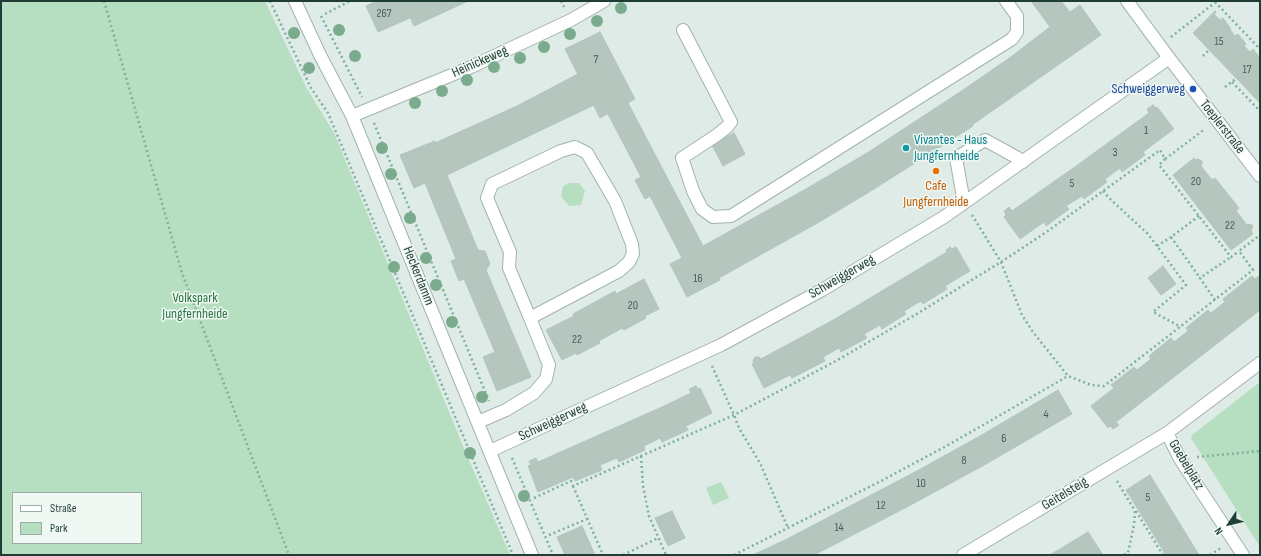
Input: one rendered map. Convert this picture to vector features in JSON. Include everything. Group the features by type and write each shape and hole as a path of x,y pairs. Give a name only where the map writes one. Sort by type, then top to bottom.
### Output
{"street":[{"name":"Heckerdamm","path":"295,1 320,55 352,116 532,555"},
{"name":"Heinickeweg","path":"352,116 471,67 571,20 604,1"},
{"path":"683,30 731,122 717,135 682,158 693,191 702,209 713,217 730,216 1012,39 1017,32 1017,16 1006,1"},
{"name":"Toeplerstraße","path":"1127,1 1160,47 1260,176"},
{"name":"Schweiggerweg","path":"490,451 721,345 822,290 944,217 1169,58"},
{"path":"964,203 956,158 985,140 1023,162"},
{"path":"478,422 506,410 534,393 546,379 549,365 509,268 510,252 487,198 492,184 561,151 575,148 587,153 615,201 632,244 633,254 629,262 619,271 530,318"},
{"name":"Goebelplatz","path":"1243,555 1180,458 1167,433 1260,363"},
{"name":"Geitelsteig","path":"963,555 1167,433"}],"path":[{"path":"104,1 182,273 288,555"},
{"path":"270,1 311,88 328,113 513,555"},
{"path":"325,14 350,1"},
{"path":"1160,47 1189,22 1216,2 1260,49"},
{"path":"318,10 363,98"},
{"path":"1203,56 1209,50"},
{"path":"1225,87 1237,78"},
{"path":"1232,82 1260,111"},
{"path":"1216,120 1159,164 1231,257"},
{"path":"375,124 494,415"},
{"path":"573,486 734,415 874,339 1001,262 1045,233 1160,150 1165,159"},
{"path":"1103,191 1148,234 1186,285 1153,312 1181,327"},
{"path":"964,203 1001,262 1022,315 1033,332 1068,376 1091,385 1104,386 1253,270 1239,251"},
{"path":"1157,246 1199,216"},
{"path":"1200,278 1260,235"},
{"path":"1171,237 1215,300"},
{"path":"706,352 739,428 760,463 788,528"},
{"path":"734,555 950,444 1068,376"},
{"path":"1180,458 1260,451"},
{"path":"511,455 553,555"},
{"path":"641,456 642,486 649,516 666,555"},
{"path":"1109,469 1163,555"},
{"path":"534,498 571,481 603,555"},
{"path":"1123,555 1129,554 1135,511"},
{"path":"549,535 587,519"},
{"path":"623,555 658,538"}],"green space":[{"name":"Volkspark Jungfernheide","path":"1,1 265,1 306,87 334,133 466,453 510,555 1,555"},
{"path":"570,183 579,183 585,191 581,205 569,206 561,196 563,186"},
{"path":"1260,382 1260,547 1191,438 1192,435"},
{"path":"721,482 729,498 713,505 706,488"}],"building":[{"path":"377,1 403,1 410,18 378,32 366,6"},
{"path":"403,1 468,1 414,26"},
{"name":"Vivantes - Haus Jungfernheide","path":"1031,1 1061,1 1070,12 1080,5 1101,35 972,125 973,126 874,189 821,221 719,278 720,280 687,297 670,264 682,258 650,196 645,199 635,180 641,177 608,114 628,103 703,246 806,189 867,153 1008,59 1050,27"},
{"path":"1215,11 1216,12 1214,14 1220,20 1223,18 1235,36 1238,34 1246,44 1244,46 1250,52 1253,49 1260,58 1260,103 1193,33"},
{"path":"600,32 635,99 600,118 565,49"},
{"path":"578,74 594,105 447,175 478,250 485,251 490,264 486,270 531,377 497,391 483,357 495,352 464,279 459,281 451,261 456,259 425,183 414,188 400,155 435,141 435,143 517,106"},
{"path":"1153,105 1155,108 1157,107 1174,129 1143,152 1145,155 1122,172 1120,168 1105,179 1107,182 1084,199 1082,196 1066,206 1069,209 1046,226 1044,222 1020,239 1004,217 1006,215 1004,211 1009,207 1012,211 1079,164 1149,113 1147,109"},
{"path":"734,133 745,154 723,166 712,145"},
{"path":"1194,158 1202,161 1201,166 1212,180 1215,178 1239,208 1236,211 1247,225 1250,224 1253,226 1251,231 1253,234 1231,250 1173,175"},
{"path":"950,247 952,249 956,247 970,271 945,286 947,289 923,304 921,301 904,311 906,314 882,329 880,325 864,334 867,338 841,352 839,348 823,357 825,361 792,378 790,375 764,388 752,364 754,363 753,361 755,357 759,357 761,359 835,319 947,252 946,250"},
{"path":"1163,266 1176,284 1161,295 1148,278"},
{"path":"1260,275 1260,310 1116,422 1119,425 1113,429 1110,426 1108,428 1091,406 1114,388 1111,385 1134,367 1137,370 1151,359 1149,356 1171,338 1174,342 1188,331 1186,328 1208,310 1211,313 1225,302 1223,299 1252,276 1255,279"},
{"path":"644,279 659,309 645,316 646,318 628,328 624,330 622,328 599,341 600,343 577,355 576,353 562,360 546,330 574,316 573,314 615,291 616,294"},
{"path":"696,386 698,389 700,388 712,413 686,426 688,430 662,442 660,438 644,446 645,450 619,462 617,458 600,465 602,470 575,481 573,477 538,492 528,466 531,465 529,461 536,458 538,462 662,407 691,393 689,389"},
{"path":"1058,390 1072,414 986,464 905,508 814,555 753,555 787,539 915,472"},
{"path":"1150,475 1199,555 1166,555 1126,490"},
{"path":"672,511 685,538 668,546 655,518"},
{"path":"582,526 595,555 565,555 557,537"},
{"path":"1088,532 1103,555 1050,555"}],"place":[{"name":"Schweiggerweg","path":"1193,89"},
{"name":"Vivantes - Haus Jungfernheide","path":"906,148"},
{"name":"Cafe Jungfernheide","path":"936,171"}]}
